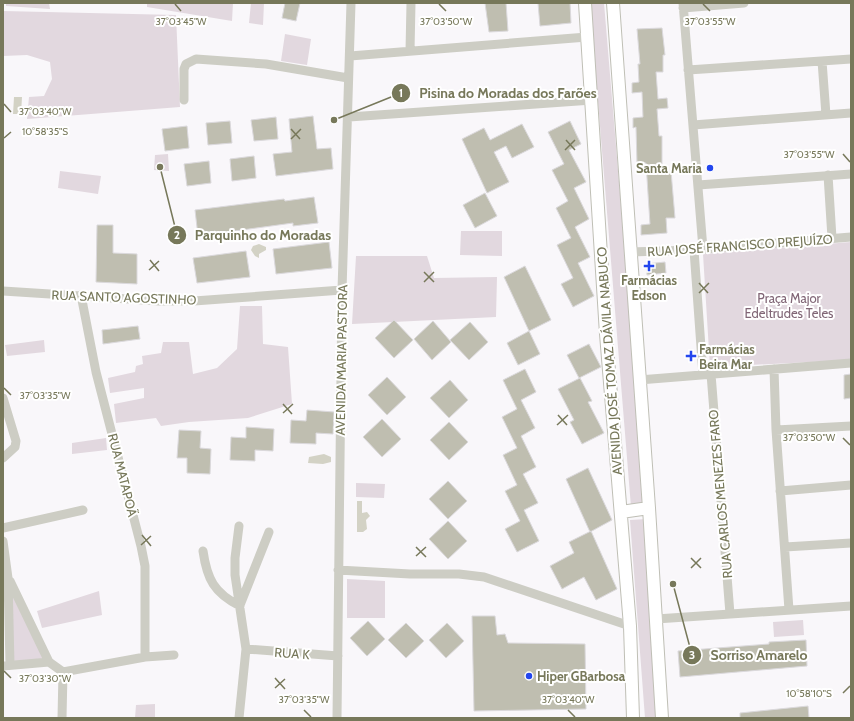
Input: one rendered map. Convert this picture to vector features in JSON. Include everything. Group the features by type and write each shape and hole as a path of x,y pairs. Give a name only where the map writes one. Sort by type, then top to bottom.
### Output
{"main road":[{"name":"AVENIDA JOSÉ TOMAZ DÁVILA NABUCO","path":"585,3 606,334 630,626 633,718"},
{"path":"613,3 649,508 662,718"},
{"path":"620,512 649,508"}],"street":[{"name":"AVENIDA MARIA PASTORA","path":"336,718 342,290 349,117 348,78 352,3"},
{"path":"410,51 411,3"},
{"path":"683,6 744,3"},
{"name":"RUA CARLOS MENEZES FARO","path":"683,6 698,185 698,249 707,375 730,614"},
{"path":"350,56 587,37"},
{"path":"184,100 184,69 190,61 196,59 266,64 348,78"},
{"path":"688,70 851,59"},
{"path":"822,61 826,115"},
{"path":"349,117 592,100"},
{"path":"693,125 851,113"},
{"path":"698,185 851,174"},
{"path":"828,175 832,238"},
{"name":"RUA JOSÉ FRANCISCO PREJUÍZO","path":"630,252 698,249 851,237"},
{"name":"RUA SANTO AGOSTINHO","path":"3,291 158,301 194,301 342,290"},
{"name":"RUA MATAPOÃ","path":"81,295 96,372 145,566 145,657"},
{"path":"639,380 851,363"},
{"path":"774,369 776,430 789,610"},
{"path":"3,398 16,441 15,447 3,458"},
{"path":"776,430 851,426"},
{"path":"780,490 851,485"},
{"path":"3,528 83,510"},
{"path":"239,526 235,558 235,575 246,649 239,718"},
{"path":"240,606 269,532"},
{"path":"3,541 8,578 7,666 49,662"},
{"path":"785,547 851,542"},
{"path":"203,551 208,575 213,586 225,598 240,606"},
{"path":"338,570 410,574 459,574 484,577 630,626"},
{"path":"8,578 49,662 63,672 145,657 174,655"},
{"path":"656,619 851,606"},
{"name":"RUA K","path":"246,649 338,656"},
{"path":"62,718 63,672"}],"green space":[{"path":"6,3 49,3 50,9 6,6"},
{"path":"147,3 233,3 232,21 147,7"},
{"path":"251,3 264,3 263,25 249,23"},
{"path":"590,3 604,3 646,504 631,507"},
{"path":"3,11 176,15 180,107 27,119 29,97 44,96 52,79 50,62 27,55 3,56"},
{"path":"285,34 311,39 307,65 281,61"},
{"path":"168,154 169,171 154,170 155,155"},
{"path":"60,171 101,176 98,194 58,188"},
{"path":"461,231 502,231 502,256 460,255"},
{"name":"Praça Major Edeltrudes Teles","path":"851,242 851,360 710,367 703,254"},
{"path":"356,256 427,256 434,278 497,277 496,317 352,324"},
{"path":"240,306 262,306 263,344 288,347 292,404 248,418 189,422 161,426 156,418 116,423 114,404 144,398 144,388 110,393 108,378 135,372 136,366 143,364 142,356 161,353 163,342 189,342 193,374 217,368 237,349"},
{"path":"44,340 45,352 7,356 5,345"},
{"path":"106,438 107,450 72,454 72,443"},
{"path":"356,483 385,484 384,498 356,497"},
{"path":"647,519 660,718 645,718 630,520"},
{"path":"347,579 385,581 385,618 347,618"},
{"path":"10,580 53,666 14,666"},
{"path":"99,591 102,615 42,628 37,611"},
{"path":"803,620 804,635 774,637 773,622"},
{"path":"155,704 155,718 135,718 136,705"}],"shaded area":[{"path":"14,97 22,97 21,114 13,114"},
{"path":"259,244 266,247 266,250 259,254 259,258 255,256 251,250 253,246"},
{"path":"324,454 331,457 331,462 323,464 308,463 309,457"},
{"path":"357,501 362,501 362,513 367,512 370,516 366,520 367,529 363,532 357,532"}],"building":[{"path":"285,3 300,3 296,21 282,18"},
{"path":"485,3 506,3 508,31 489,32"},
{"path":"538,3 570,3 571,23 540,26"},
{"path":"662,28 665,55 663,55 663,72 656,72 658,99 667,98 668,108 657,109 659,136 662,136 662,172 671,171 675,218 666,218 667,233 641,235 641,225 650,224 646,163 637,164 636,127 633,128 633,118 643,117 642,92 632,93 632,83 639,82 638,64 640,64 637,29"},
{"path":"313,116 317,149 331,148 333,169 276,176 273,154 292,152 289,119"},
{"path":"276,117 278,139 254,141 251,120"},
{"path":"230,121 232,143 208,145 206,123"},
{"path":"570,121 581,144 569,150 586,182 574,188 589,219 575,227 590,257 578,263 594,296 573,307 561,284 573,278 557,245 571,238 556,208 568,201 552,170 564,164 548,132"},
{"path":"522,124 534,147 512,158 506,146 494,152 509,182 487,193 462,139 484,128 490,140"},
{"path":"187,126 189,148 165,151 162,129"},
{"path":"254,156 256,178 232,181 230,159"},
{"path":"209,161 211,183 187,186 184,164"},
{"path":"485,193 497,216 475,228 463,205"},
{"path":"314,197 318,223 293,226 293,223 198,236 195,210 284,199 285,201"},
{"path":"97,225 113,225 113,253 137,254 137,284 96,282"},
{"path":"329,242 332,268 276,274 273,249"},
{"path":"246,251 250,277 197,283 193,258"},
{"path":"665,262 666,273 647,275 646,264"},
{"path":"525,266 551,320 529,331 504,277"},
{"path":"394,320 413,340 394,358 375,338"},
{"path":"433,321 451,342 432,360 414,339"},
{"path":"470,322 488,342 469,360 450,340"},
{"path":"138,326 140,339 103,344 102,330"},
{"path":"529,331 540,354 518,365 507,343"},
{"path":"589,344 601,367 579,378 567,355"},
{"path":"525,369 536,392 521,400 535,428 521,436 536,467 523,474 538,503 524,510 539,541 517,552 505,529 520,521 505,491 517,485 503,455 517,448 502,417 517,409 503,380"},
{"path":"851,374 851,398 844,399 844,375"},
{"path":"387,377 406,397 387,415 368,395"},
{"path":"580,378 592,401 588,402 604,433 582,444 570,422 574,420 558,389"},
{"path":"450,380 468,400 449,418 430,398"},
{"path":"307,410 334,412 333,434 316,433 316,444 290,443 291,420 306,421"},
{"path":"382,419 401,439 382,457 363,437"},
{"path":"449,422 468,442 449,460 430,440"},
{"path":"246,427 274,429 273,451 255,450 255,461 230,460 231,437 246,438"},
{"path":"179,430 201,431 200,448 211,449 210,474 187,473 187,458 177,458"},
{"path":"588,468 612,520 590,532 566,479"},
{"path":"448,481 467,501 448,519 429,499"},
{"path":"448,521 467,541 448,559 429,539"},
{"path":"591,531 617,589 596,600 584,577 562,589 550,566 574,553 569,542"},
{"name":"Hiper GBarbosa","path":"472,616 495,616 497,635 505,634 508,643 585,644 586,709 474,711"},
{"path":"368,621 385,639 367,656 350,638"},
{"path":"406,623 424,641 406,658 388,640"},
{"path":"447,623 464,641 446,658 429,640"},
{"path":"806,640 807,666 680,677 678,651"},
{"path":"808,706 809,718 740,718 740,713"}],"place":[{"name":"Pisina do Moradas dos Farões","path":"334,120"},
{"name":"Parquinho do Moradas","path":"160,167"},
{"name":"Santa Maria","path":"710,168"},
{"name":"Farmácias Edson","path":"649,266"},
{"name":"Farmácias Beira Mar","path":"691,356"},
{"name":"Sorriso Amarelo","path":"673,584"},
{"name":"Hiper GBarbosa","path":"529,676"}]}
